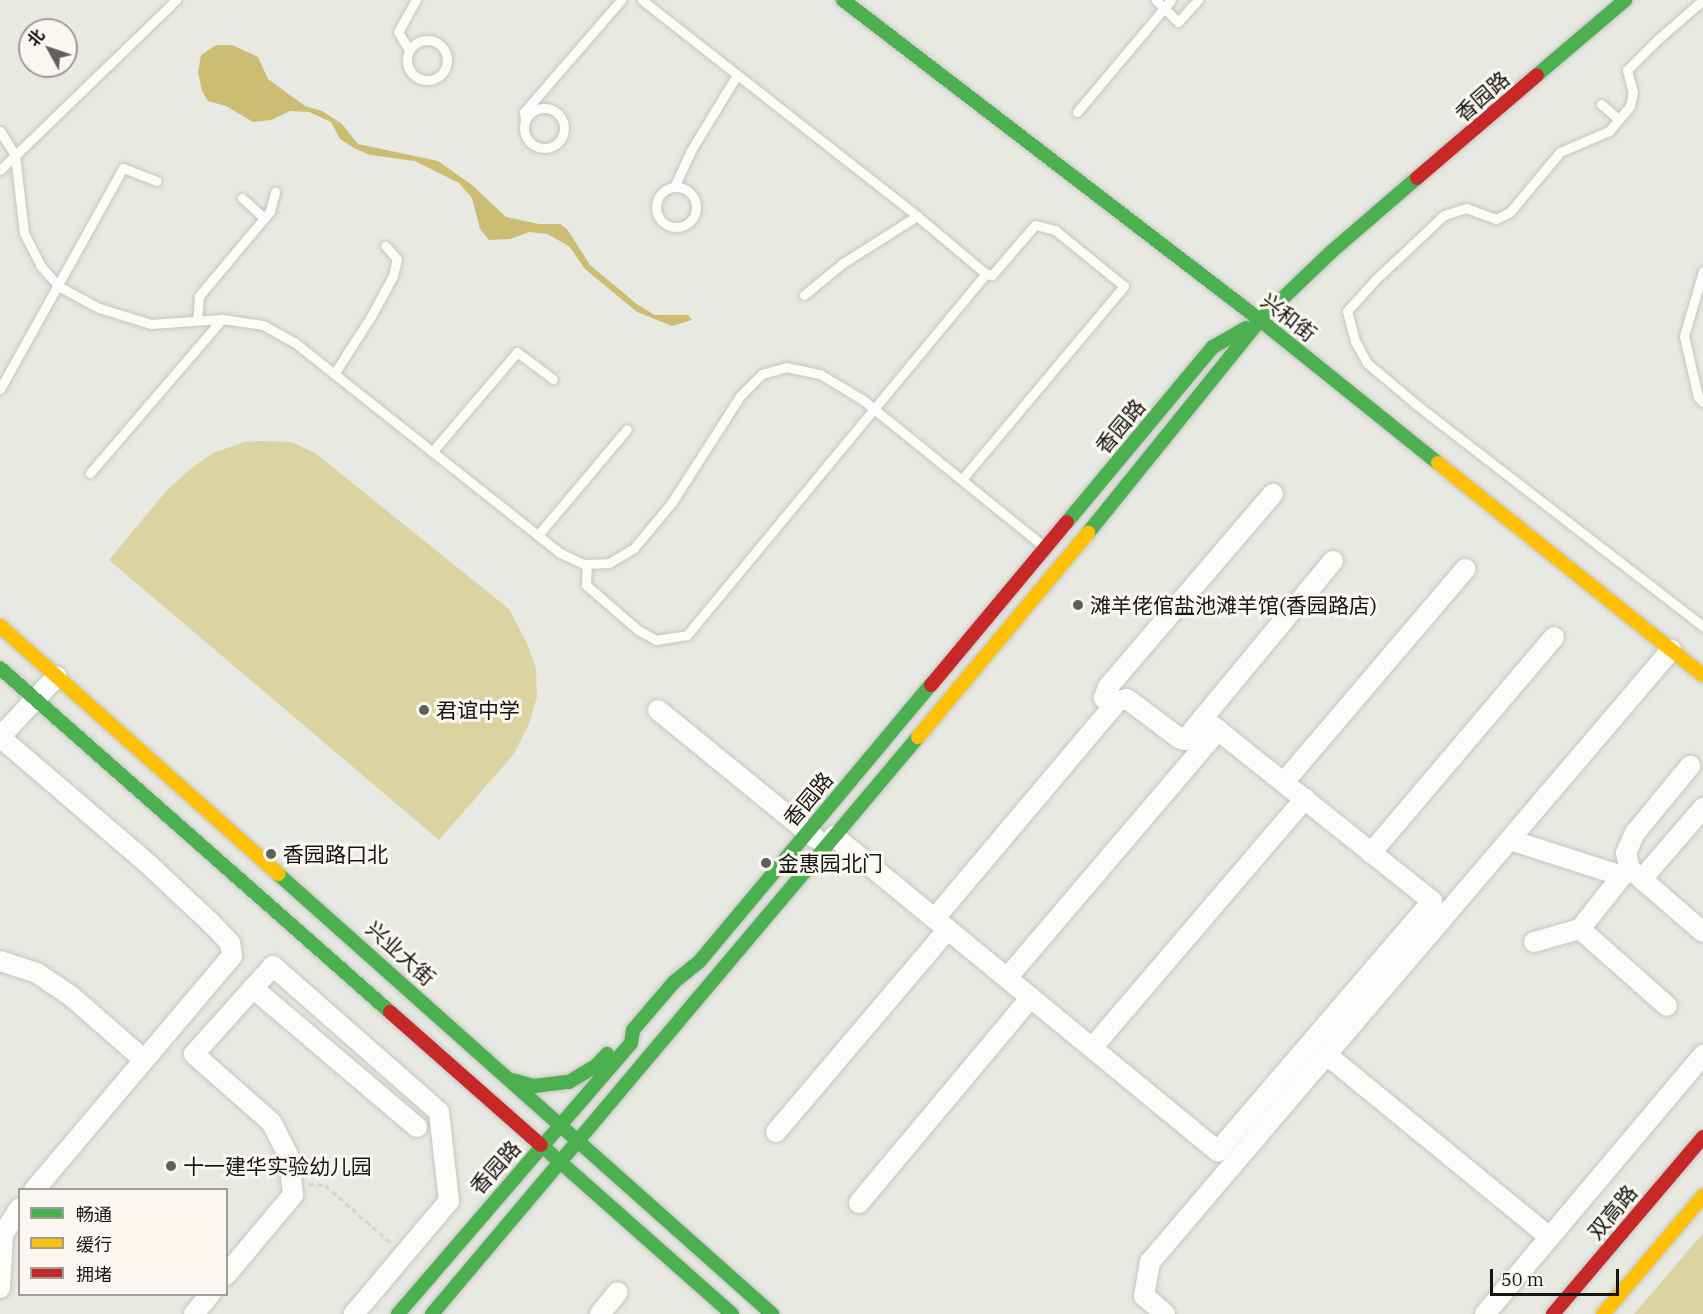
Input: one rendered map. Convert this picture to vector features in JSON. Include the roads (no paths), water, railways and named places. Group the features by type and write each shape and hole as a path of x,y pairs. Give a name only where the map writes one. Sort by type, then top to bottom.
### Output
{"street":[{"name":"兴和街","path":"843,0 1260,320 1703,675"},
{"name":"香园路","path":"432,1314 1064,563 1260,320 1330,253 1624,0"},
{"name":"香园路","path":"398,1314 562,1125 631,1043 633,1030 674,982 699,962 1213,347 1260,320"},
{"path":"1113,707 1104,698 1108,687 1273,494"},
{"path":"1007,978 1211,724 1333,561"},
{"path":"1284,782 1466,569"},
{"name":"兴业大街","path":"0,626 772,1314"},
{"path":"1371,853 1554,637"},
{"path":"1166,1314 1144,1296 1150,1262 1671,650"},
{"path":"31,653 3,677 35,699 732,1314"},
{"path":"36,1188 232,956 230,943 148,864 0,737 57,676"},
{"path":"776,1132 1118,701 1127,699 1179,738 1185,740 1211,724"},
{"path":"658,710 808,832 830,841 941,924 1218,1151 1432,901 1211,724"},
{"path":"1631,875 1626,853 1635,832 1690,766"},
{"path":"1092,1048 1305,799"},
{"path":"1534,942 1580,929 1631,875 1703,808"},
{"path":"1510,840 1631,875 1703,932"},
{"path":"1580,929 1667,1006"},
{"path":"0,961 37,973 71,996 144,1060"},
{"path":"228,1273 293,1195 289,1157 271,1122 194,1054 273,966 439,1112 449,1201 354,1314"},
{"path":"253,988 417,1127"},
{"path":"859,1203 1031,997"},
{"path":"511,1079 534,1086 569,1082 597,1065 621,1037 633,1030"},
{"path":"1326,1055 1550,1237"},
{"path":"1485,1314 1703,1055"},
{"name":"双高路","path":"1553,1314 1703,1137"},
{"path":"1603,1314 1703,1196"},
{"path":"0,1288 3,1234 18,1211"},
{"path":"600,1314 618,1292"},
{"path":"194,1314 208,1296"}],"lane":[{"path":"0,170 176,0"},
{"path":"409,50 413,45 425,40 438,43 446,53 446,66 442,72 425,80 413,75 407,63 409,50 398,32 416,0"},
{"path":"525,121 536,109 549,108 560,115 564,127 563,134 555,144 549,147 536,146 526,137 524,112 621,0"},
{"path":"642,0 986,274 992,275 1035,225 1055,230 1124,286 962,480"},
{"path":"1156,0 1168,4 1178,22 1198,0"},
{"path":"1703,0 1658,39 1628,70 1633,92 1630,106 1617,118 1609,131 1560,152 1510,212 1496,219 1466,208 1444,215 1376,279 1347,311 1355,341 1367,363 1418,406 1703,626"},
{"path":"1077,112 1168,4"},
{"path":"674,187 687,190 696,207 695,213 687,224 674,227 658,217 656,204 662,192 674,187 690,152 737,75"},
{"path":"1601,104 1617,118"},
{"path":"0,131 15,155 24,233 40,265 58,286 99,308 151,324 222,319 263,325 294,342 560,553 587,564 609,563 634,548 672,502 740,396 762,374 786,367 820,374 873,408 1064,563"},
{"path":"0,389 123,168 157,181"},
{"path":"197,320 199,296 270,211 275,192"},
{"path":"242,198 264,218"},
{"path":"804,295 843,263 916,216"},
{"path":"334,374 370,318 393,276 397,260 385,245"},
{"path":"1703,271 1684,336 1698,397 1703,402"},
{"path":"587,564 586,585 638,630 656,640 687,634 986,274"},
{"path":"90,473 222,319"},
{"path":"432,452 517,352 554,379"},
{"path":"538,535 627,429"}],"place":[{"name":"滩羊佬倌盐池滩羊馆(香园路店)","path":"1078,605"},
{"name":"君谊中学","path":"424,710"},
{"name":"香园路口北","path":"271,854"},
{"name":"金惠园北门","path":"766,863"},
{"name":"十一建华实验幼儿园","path":"171,1166"}]}
